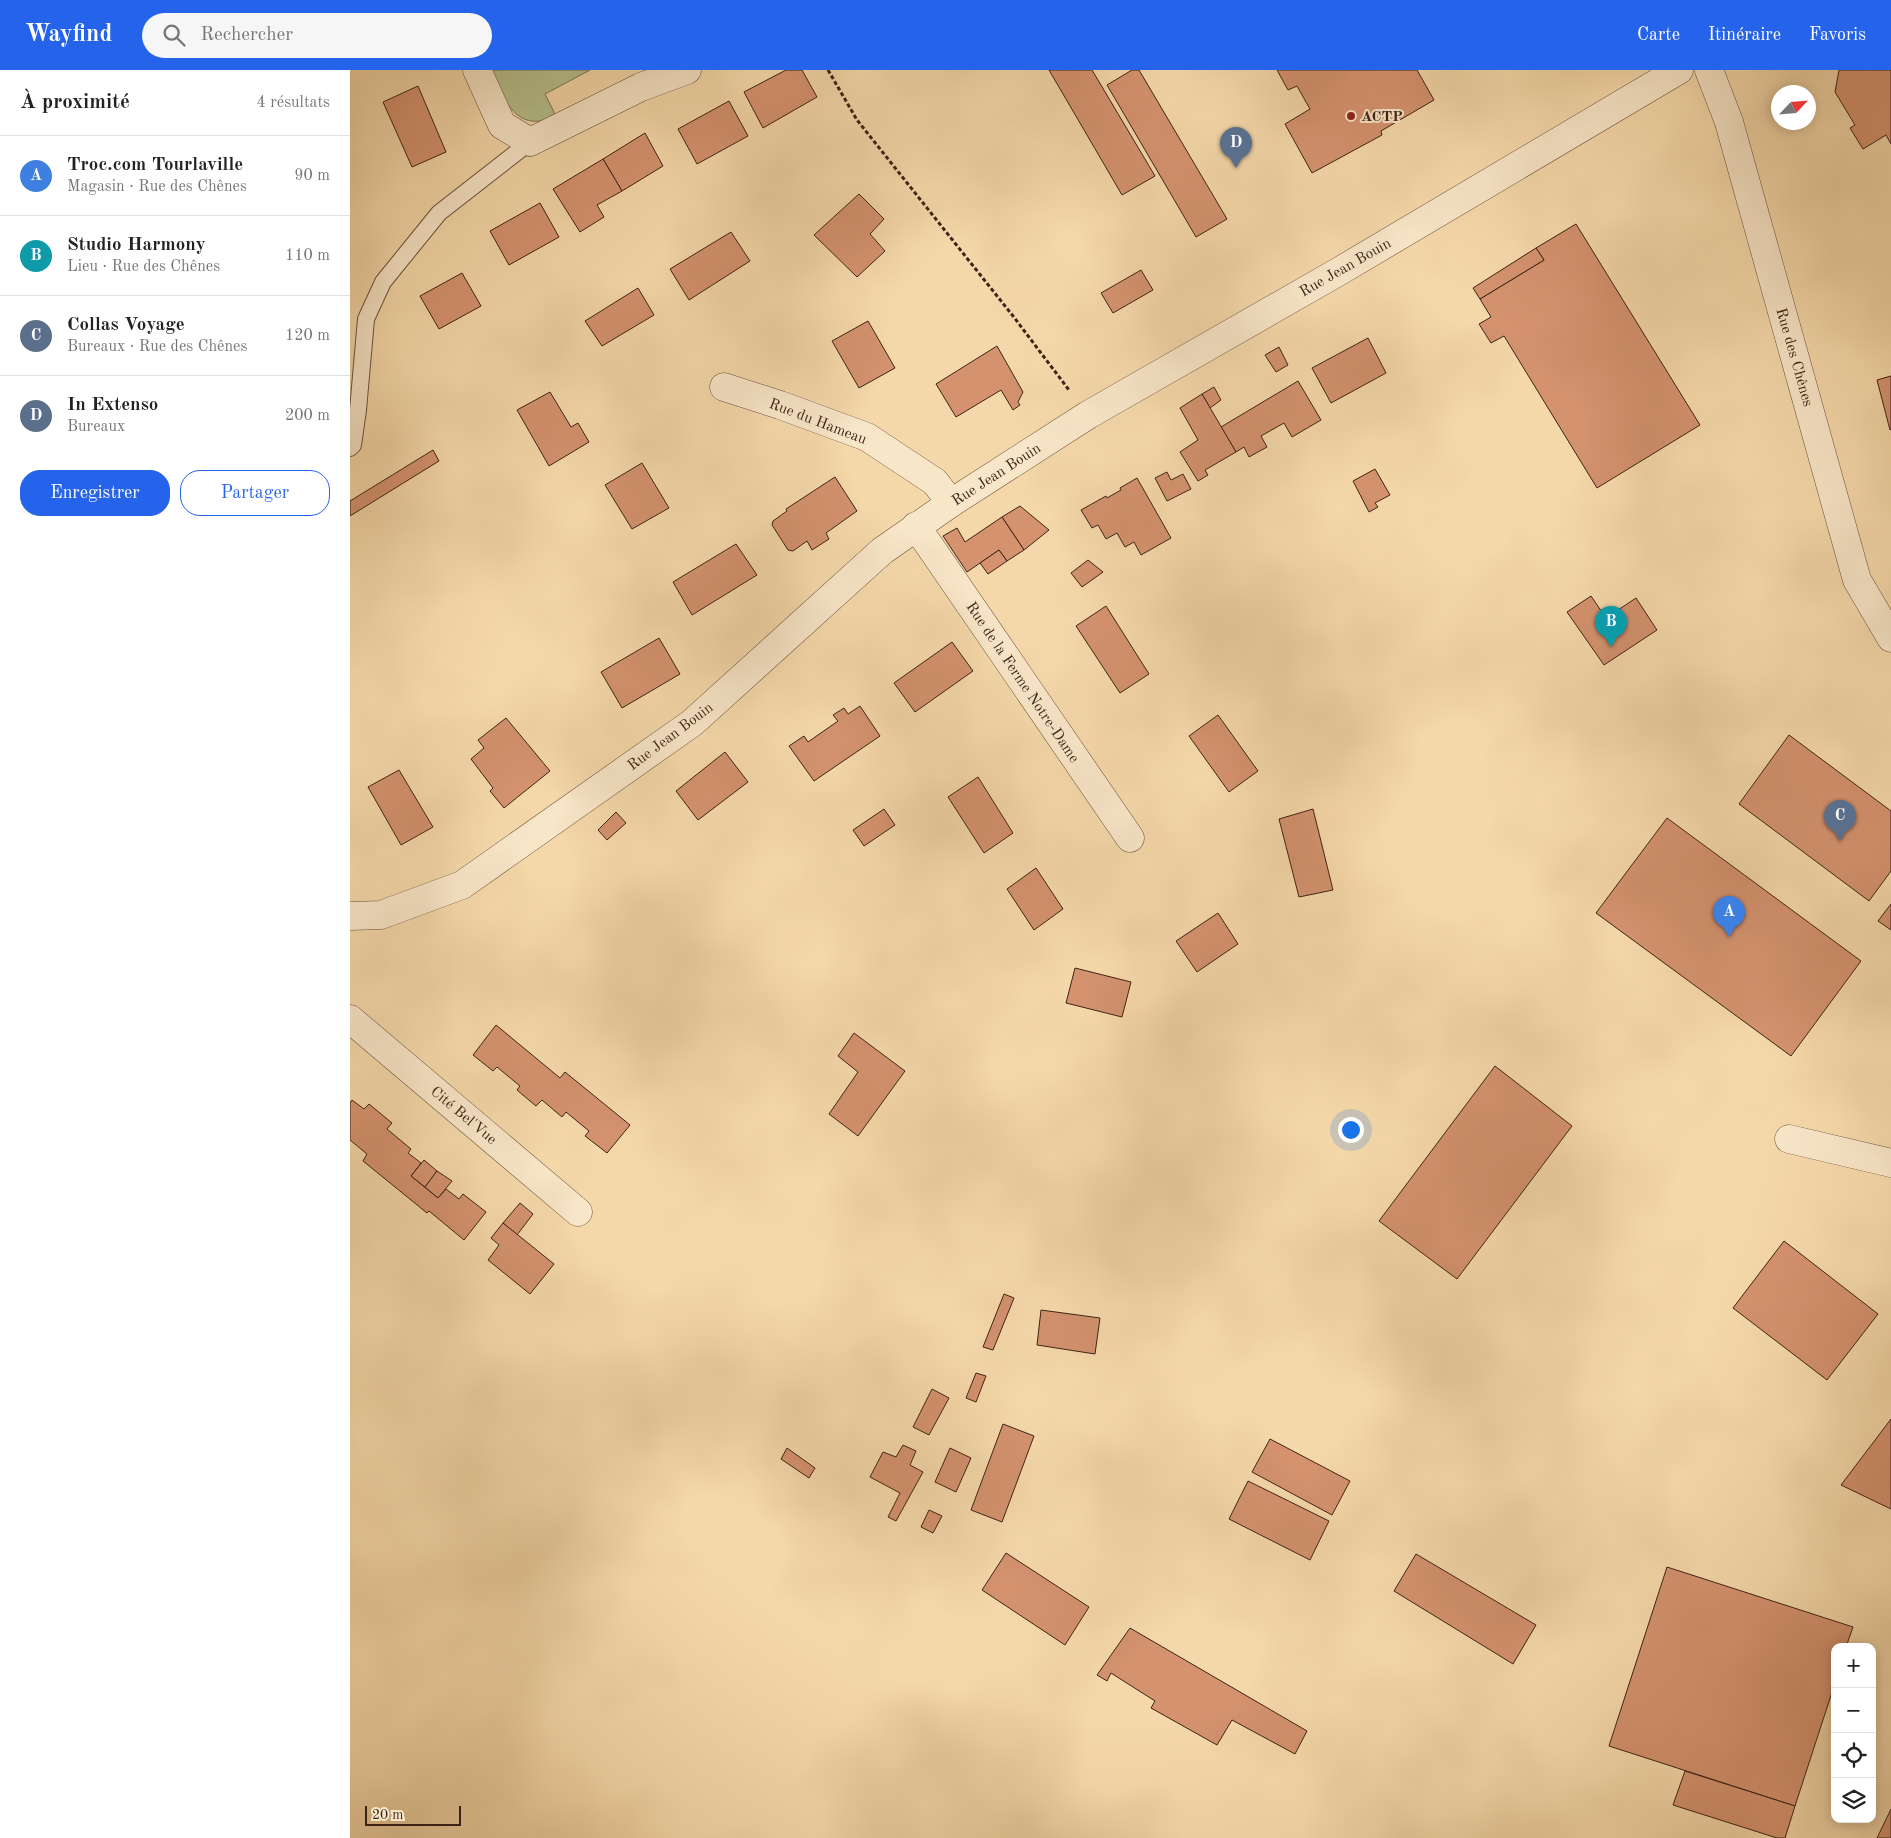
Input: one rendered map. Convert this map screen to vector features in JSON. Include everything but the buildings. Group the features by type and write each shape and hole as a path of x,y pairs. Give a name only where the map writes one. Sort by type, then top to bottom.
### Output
{"street":[{"path":"477,70 502,125 530,142 640,87 687,70"},
{"name":"Rue Jean Bouin","path":"350,916 381,915 462,885 692,723 882,552 916,526 1088,415 1338,272 1679,70"},
{"name":"Rue des Chênes","path":"1709,70 1729,122 1858,580 1891,638"},
{"name":"Rue du Hameau","path":"724,387 867,437 935,482 951,503"},
{"name":"Rue de la Ferme Notre-Dame","path":"916,526 1130,838"},
{"name":"Cité Bel'Vue","path":"350,1019 578,1212"},
{"path":"1789,1139 1891,1162"}],"lane":[{"path":"350,448 353,445 358,410 366,319 383,282 439,213 530,142"}],"path":[{"path":"828,70 856,120 1088,415"}],"green space":[{"path":"490,70 590,70 545,94 556,116 542,121 531,121 513,111 506,102"}],"place":[{"name":"ACTP","path":"1351,116"},
{"name":"In Extenso","path":"1236,168"},
{"name":"Studio Harmony","path":"1611,647"},
{"name":"Collas Voyage","path":"1840,841"},
{"name":"Troc.com Tourlaville","path":"1729,937"}]}
